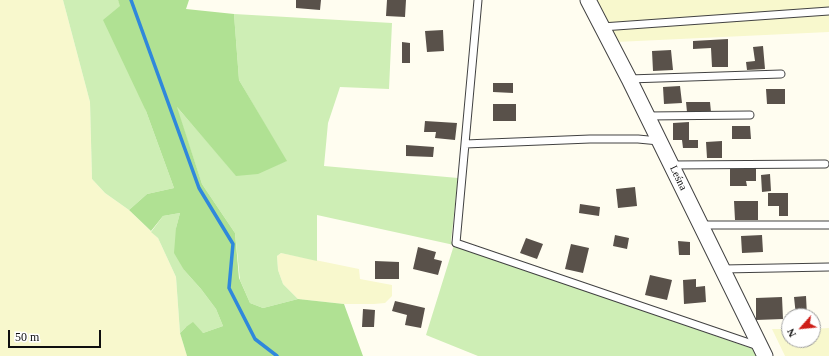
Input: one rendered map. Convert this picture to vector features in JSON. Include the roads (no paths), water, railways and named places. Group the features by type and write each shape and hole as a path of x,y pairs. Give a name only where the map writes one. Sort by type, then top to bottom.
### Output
{"street":[{"name":"Leśna","path":"588,0 660,141 763,351"}],"lane":[{"path":"478,0 456,243 763,351"},
{"path":"602,27 829,11"},
{"path":"629,79 781,74"},
{"path":"647,116 750,115"},
{"path":"465,144 590,139 638,139 660,141"},
{"path":"671,165 825,164"},
{"path":"701,225 829,225"},
{"path":"723,269 829,267"}],"waterway":[{"path":"131,0 199,188 233,244 229,288 255,339 277,356"}]}
